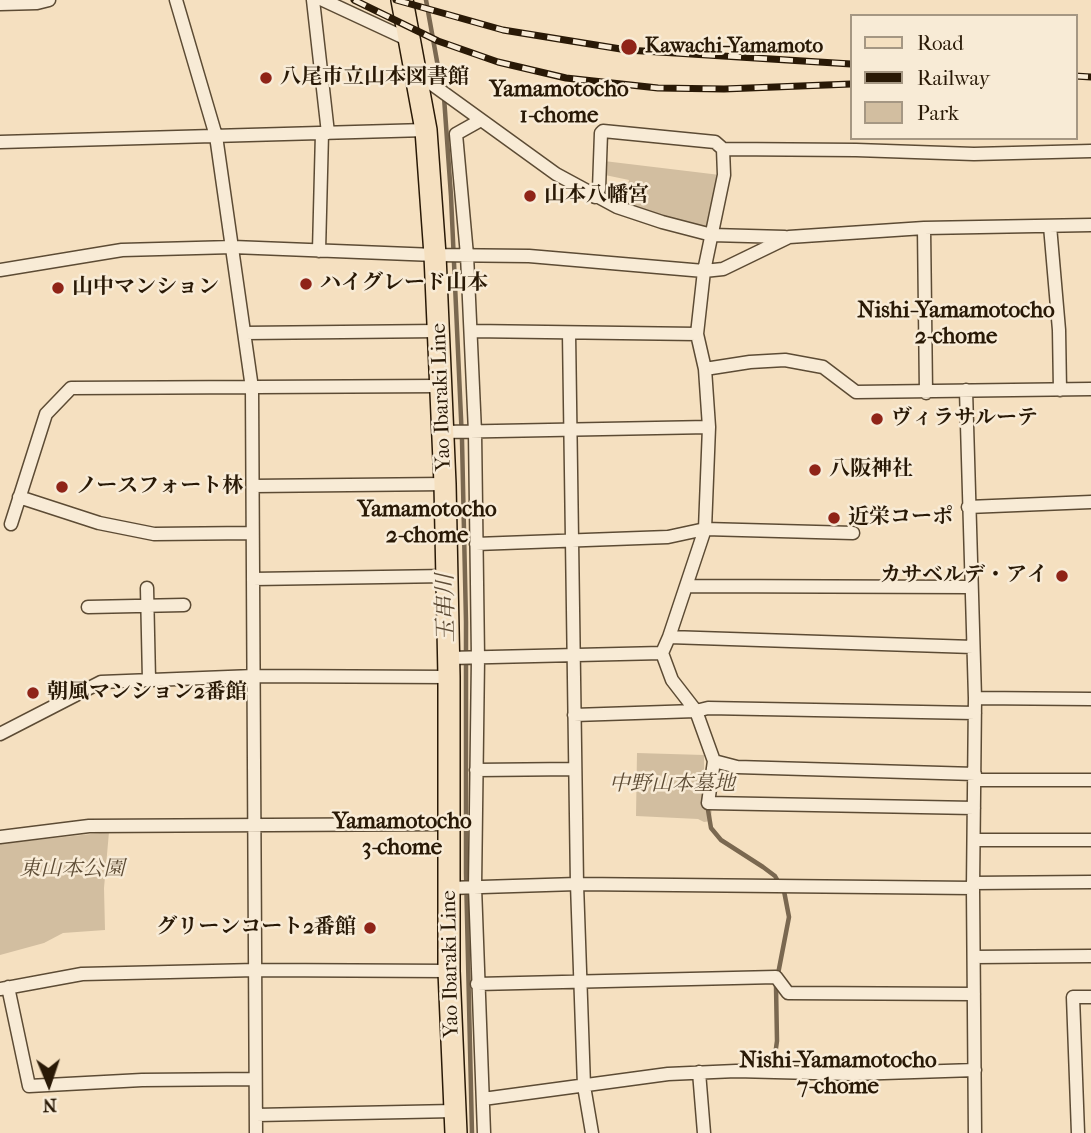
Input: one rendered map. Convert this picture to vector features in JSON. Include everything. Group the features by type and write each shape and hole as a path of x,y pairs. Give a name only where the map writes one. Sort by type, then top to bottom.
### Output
{"main road":[{"name":"Yao Ibaraki Line","path":"402,0 426,131 440,255 439,331 442,386 449,432 445,484 447,576 461,662 449,824 464,887 449,971 456,1133"}],"street":[{"path":"0,4 49,0"},
{"path":"176,0 216,136 252,388 256,1133"},
{"path":"313,0 325,133 319,251"},
{"path":"323,0 409,40"},
{"path":"414,72 556,174 595,197 639,215 712,235 789,237 923,228 1091,225"},
{"path":"481,120 456,134 471,331 476,544 461,662 476,770 464,887 477,984 484,1133"},
{"path":"0,142 426,131"},
{"path":"595,197 599,189 603,131 715,142 723,149 974,154 1091,151"},
{"path":"723,149 724,175 704,271 697,334 705,369 709,427 705,529 670,638 662,653 672,680 696,711 714,761 708,803 974,808"},
{"path":"1050,226 1059,330 1060,390"},
{"path":"923,228 926,393"},
{"path":"0,270 122,250 233,247 529,256 704,271 723,269 789,237"},
{"path":"245,333 439,331"},
{"path":"471,331 697,334"},
{"path":"569,333 577,884 584,1086 592,1133"},
{"path":"705,369 785,360 823,367 856,391 926,393 1091,389"},
{"path":"11,524 46,415 71,388 442,386"},
{"path":"965,390 975,698 975,1133"},
{"path":"449,432 709,427"},
{"path":"253,486 445,484"},
{"path":"19,497 99,523 154,534 252,533"},
{"path":"968,507 1091,502"},
{"path":"476,544 667,537 705,529 853,534"},
{"path":"253,579 447,576"},
{"path":"686,586 971,587"},
{"path":"147,588 149,680"},
{"path":"88,607 184,605"},
{"path":"670,638 973,647"},
{"path":"0,734 101,682 662,653"},
{"path":"975,698 1091,699"},
{"path":"574,715 696,711 708,708 975,713"},
{"path":"714,761 737,767 1091,780"},
{"path":"476,770 575,769"},
{"path":"0,837 89,827 449,824"},
{"path":"974,840 1091,840"},
{"path":"464,887 577,884 973,886 1091,882"},
{"path":"974,957 1091,956"},
{"path":"255,1079 142,1080 29,1086 4,988 82,974 256,970 449,971"},
{"path":"477,984 776,977 788,993 974,994"},
{"path":"1079,1133 1073,997 1091,997"},
{"path":"483,1099 699,1072 853,1074 975,1070"},
{"path":"699,1072 704,1133"},
{"path":"256,1115 454,1111"}],"green space":[{"path":"604,161 720,175 711,229 624,204 629,180 605,175"},
{"name":"中野山本墓地","path":"637,753 704,755 704,801 712,806 711,821 636,816"},
{"name":"東山本公園","path":"109,832 104,888 105,930 63,933 44,943 0,955 0,844"}],"waterway":[{"name":"玉串川","path":"426,0 442,89"},
{"name":"玉串川","path":"444,97 462,440 466,622 466,873 472,1133"},
{"path":"708,810 711,828 721,840 763,867 775,876 779,883"},
{"path":"778,974 789,917 784,891"},
{"path":"771,1066 777,1041 776,986"}],"railway":[{"path":"354,0 438,41 498,62 566,78 658,88 724,89 850,84"},
{"path":"396,0 503,30 627,50 850,64"},
{"path":"1077,76 1091,77"}],"place":[{"name":"Kawachi-Yamamoto","path":"629,47"},
{"name":"八尾市立山本図書館","path":"266,78"},
{"name":"山本八幡宮","path":"530,196"},
{"name":"ハイグレード山本","path":"306,284"},
{"name":"山中マンション","path":"58,288"},
{"name":"ヴィラサルーテ","path":"877,419"},
{"name":"八阪神社","path":"815,470"},
{"name":"ノースフォート林","path":"62,487"},
{"name":"近栄コーポ","path":"834,518"},
{"name":"カサベルデ・アイ","path":"1062,576"},
{"name":"朝風マンション2番館","path":"33,693"},
{"name":"グリーンコート2番館","path":"370,928"}],"district":[{"name":"Yamamotocho 1-chome","path":"559,103"},
{"name":"Nishi-Yamamotocho 2-chome","path":"956,324"},
{"name":"Yamamotocho 2-chome","path":"427,523"},
{"name":"Yamamotocho 3-chome","path":"402,835"},
{"name":"Nishi-Yamamotocho 7-chome","path":"838,1074"}]}
